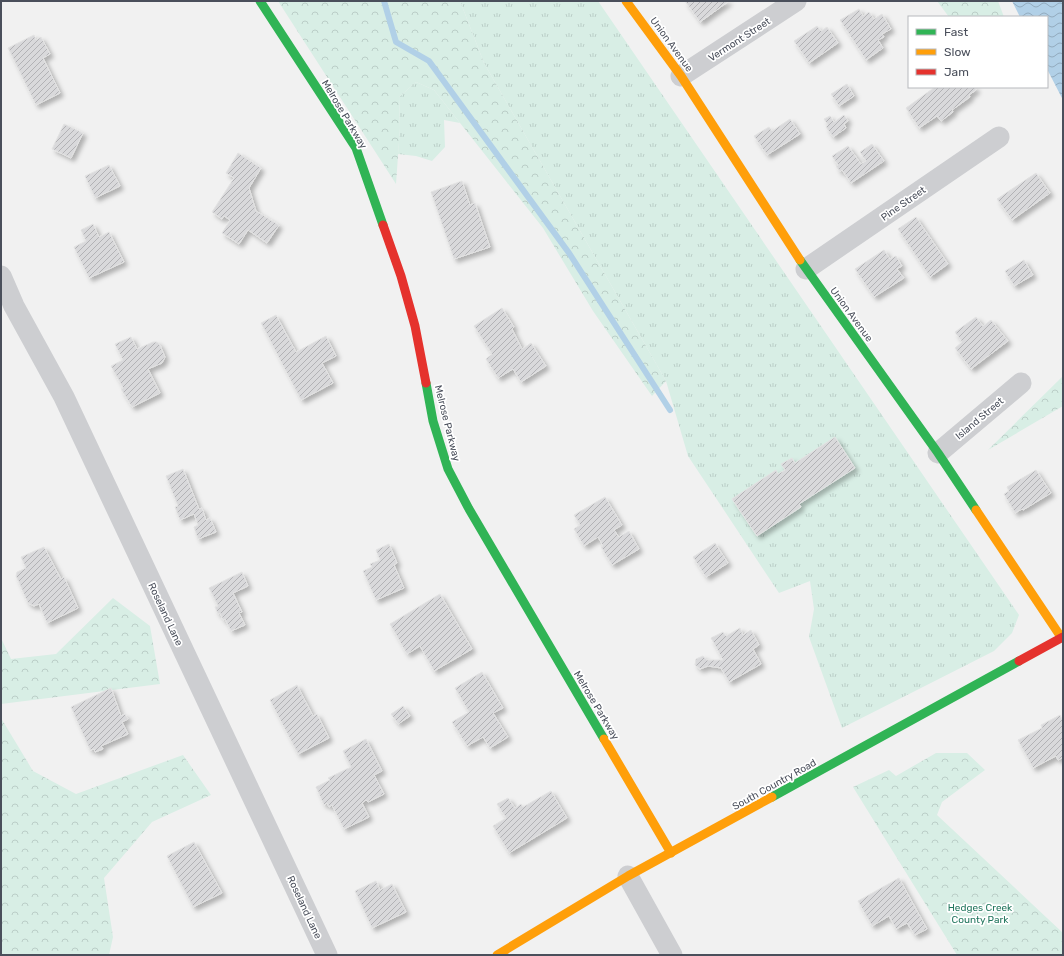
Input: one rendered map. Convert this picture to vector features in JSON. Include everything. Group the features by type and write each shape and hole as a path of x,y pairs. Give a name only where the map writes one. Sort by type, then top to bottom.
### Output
{"street":[{"name":"Melrose Parkway","path":"260,1 356,148 402,276 415,326 433,421 448,469 469,509 672,853"},
{"name":"Union Avenue","path":"626,1 681,76 806,269 938,453 1062,637"},
{"name":"Vermont Street","path":"681,76 796,1"},
{"name":"Pine Street","path":"806,269 999,137"},
{"name":"Roseland Lane","path":"1,276 8,311 64,397 327,955"},
{"name":"Island Street","path":"938,453 1020,383"},
{"name":"South Country Road","path":"497,955 628,876 1062,637"},
{"path":"628,876 672,955"}],"green space":[{"path":"278,1 460,1 484,63 666,381 652,396 593,311 543,228 434,90 416,82 399,97 400,128 396,184"},
{"path":"460,1 598,1 1019,615 1012,633 994,651 842,728 809,637 814,609 810,581 779,593 688,456 666,381 484,63"},
{"path":"937,1 998,1 1004,16 948,16"},
{"path":"416,82 434,90 460,123 444,120 445,147 432,161 416,156 398,154 400,128 399,97"},
{"path":"1063,376 1063,406 988,450"},
{"path":"113,598 150,626 160,684 1,704 1,638 11,659 56,654"},
{"path":"1,718 33,771 76,794 183,755 211,795 152,822 104,878 113,937 109,955 1,955"},
{"name":"Hedges Creek County Park","path":"936,753 967,753 985,770 942,802 937,815 1063,933 1063,955 957,955 853,787 889,770 896,776"}],"water":[{"path":"1012,1 1063,1 1063,100 1048,71 1048,16 1020,16"}],"building":[{"path":"685,1 729,1 700,22"},
{"path":"859,9 863,16 869,12 874,19 882,14 891,29 882,34 884,37 878,40 883,48 866,60 840,20"},
{"path":"817,26 821,31 827,27 838,43 809,63 794,41"},
{"path":"34,35 36,40 41,37 50,54 43,58 60,93 36,105 8,48"},
{"path":"847,84 854,96 839,106 831,94"},
{"path":"934,88 975,88 976,90 969,95 970,97 952,110 953,112 941,121 937,116 919,128 906,108"},
{"path":"844,115 848,121 844,124 846,128 833,137 826,127 828,125 824,119 830,116 834,122"},
{"path":"790,119 800,134 767,155 754,136 769,127 772,131"},
{"path":"64,124 83,133 71,158 52,149"},
{"path":"872,144 884,161 851,183 842,170 840,172 836,166 838,165 832,156 848,146 861,164 866,161 860,152"},
{"path":"238,153 261,168 249,188 256,211 279,225 267,243 248,230 239,244 222,233 230,220 224,216 222,219 212,212 234,178 226,173"},
{"path":"109,165 120,186 95,198 85,176"},
{"path":"1036,173 1050,193 1012,220 997,199"},
{"path":"462,181 470,205 475,203 490,247 454,259 431,192"},
{"path":"916,217 948,264 930,277 898,229"},
{"path":"93,224 99,237 109,232 124,262 89,278 74,247 86,241 81,230"},
{"path":"884,250 890,259 896,256 902,266 897,269 904,278 874,297 855,269"},
{"path":"1024,260 1033,275 1014,286 1005,271"},
{"path":"502,308 514,327 512,329 522,349 531,343 546,366 521,382 513,369 498,378 486,359 492,354 474,326"},
{"path":"276,315 296,352 326,336 336,356 322,363 333,383 301,400 261,323"},
{"path":"976,317 983,326 991,320 1008,341 971,369 955,348 962,342 955,332"},
{"path":"131,337 137,349 153,342 157,342 160,345 165,357 162,363 148,369 160,393 132,407 121,389 123,388 111,366 123,360 115,344"},
{"path":"835,437 855,468 799,504 801,507 757,536 732,499 776,470 778,474 785,470 781,464 792,458 795,463"},
{"path":"183,469 199,509 202,508 206,520 210,518 216,532 198,539 194,527 198,525 194,514 180,520 175,507 178,506 166,476"},
{"path":"1036,470 1051,493 1023,510 1022,509 1015,513 1004,494 1009,491 1007,487"},
{"path":"605,497 622,525 614,530 619,537 629,531 639,549 612,565 601,547 603,546 598,537 584,546 574,529 580,525 574,515"},
{"path":"715,543 728,563 706,577 693,557"},
{"path":"389,544 397,563 394,565 404,588 376,600 363,571 372,567 370,564 380,560 376,550"},
{"path":"44,547 61,579 64,577 78,608 47,623 39,604 34,606 28,603 16,576 17,572 26,568 21,557"},
{"path":"242,572 248,586 233,593 242,612 239,613 245,625 231,631 225,619 223,620 220,613 218,614 215,607 218,606 209,588"},
{"path":"440,594 472,649 434,671 420,646 407,654 390,624"},
{"path":"740,628 743,635 751,630 759,645 753,649 761,664 729,682 721,668 708,666 700,669 695,665 696,659 703,656 707,660 723,660 711,638 723,632 726,636"},
{"path":"482,672 503,708 493,713 508,737 490,748 483,737 467,746 452,722 469,712 455,688"},
{"path":"297,685 313,716 317,714 329,738 298,754 270,700"},
{"path":"111,688 121,716 125,714 128,719 122,722 128,734 101,746 103,749 95,752 94,749 90,750 71,707"},
{"path":"403,706 410,716 398,724 391,714"},
{"path":"1060,715 1063,722 1063,760 1062,758 1058,760 1056,756 1033,768 1018,740 1042,728 1041,725"},
{"path":"366,739 382,771 374,775 384,794 368,802 366,800 362,803 369,817 344,829 332,805 329,807 327,803 324,805 316,787 330,780 328,778 351,767 343,751"},
{"path":"551,791 567,818 509,853 493,826 506,818 497,804 508,798 515,808 521,804 523,807"},
{"path":"194,842 222,893 193,907 167,856"},
{"path":"899,878 927,929 915,935 907,923 896,929 889,916 872,926 858,901"},
{"path":"376,881 380,890 392,884 406,912 372,928 355,891"}],"waterway":[{"path":"384,1 396,42 429,61 569,253 670,410"}],"traffic: fast":[{"path":"260,1 356,148 383,225"},
{"path":"800,260 938,453 976,510"},
{"path":"426,383 433,421 448,469 469,509 604,739"},
{"path":"772,797 1019,661"}],"traffic: slow":[{"path":"626,1 681,76 800,260"},
{"path":"976,510 1061,637"},
{"path":"604,739 671,853"},
{"path":"497,955 628,876 772,797"}],"traffic: jam":[{"path":"383,225 401,276 415,326 426,383"},
{"path":"1019,661 1063,637"}]}
